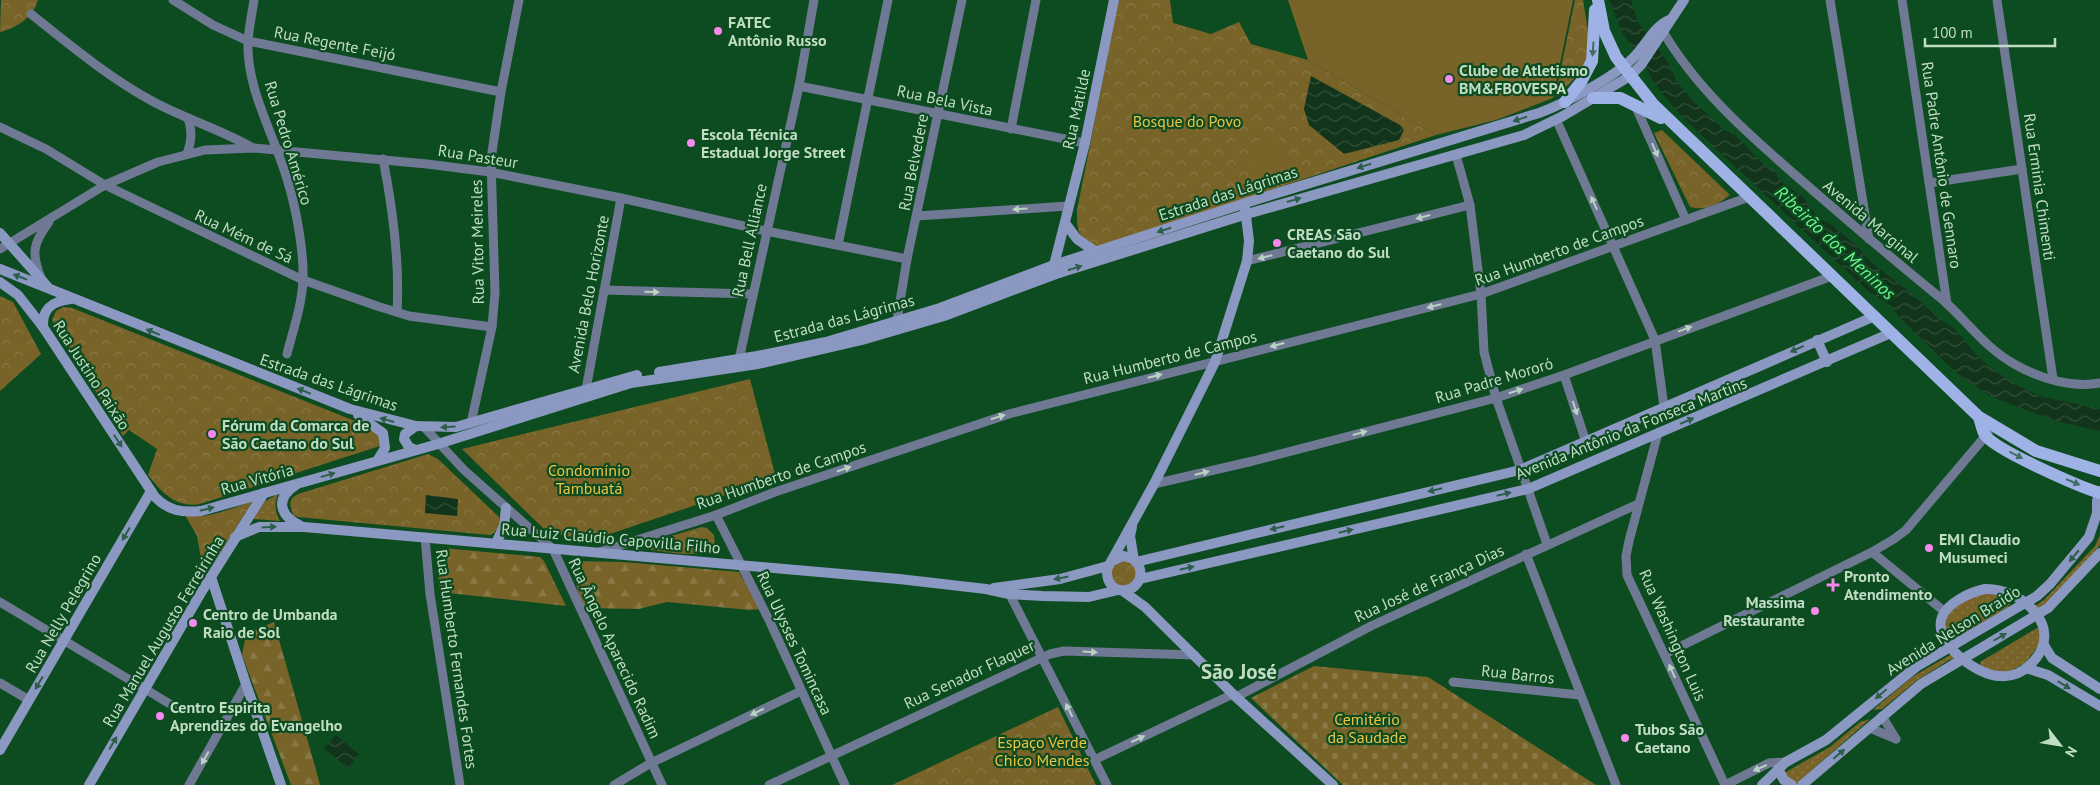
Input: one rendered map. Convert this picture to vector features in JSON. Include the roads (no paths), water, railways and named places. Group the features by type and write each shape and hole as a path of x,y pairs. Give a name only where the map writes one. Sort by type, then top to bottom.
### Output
{"main road":[{"name":"Rua Matilde","path":"1051,276 1085,143 1114,0"},
{"path":"1597,0 1604,32 1626,71 1653,104 1875,316 1978,417 1989,432 2009,452 2047,471 2100,493"},
{"path":"1565,102 1581,82 1592,61 1597,0"},
{"name":"Estrada das Lágrimas","path":"377,461 438,444 636,375 818,351 896,325 1054,265 1096,252 1245,209 1456,155 1524,135 1593,98 1626,71 1638,60 1684,0"},
{"name":"Estrada das Lágrimas","path":"896,325 944,316 1051,276 1245,209 1519,120 1565,102 1626,71"},
{"path":"1593,98 1612,97 1635,105 1674,124"},
{"path":"1245,209 1249,241 1247,262 1215,362 1154,484 1110,563 1106,575 1109,582 1145,607 1234,696 1332,785"},
{"path":"1065,223 1077,239 1096,252"},
{"path":"0,233 4,246 45,285"},
{"name":"Estrada das Lágrimas","path":"0,269 45,285 72,299 350,409 420,427 453,427 586,392"},
{"name":"Rua Justino Paixão","path":"0,282 18,295 43,327 151,492"},
{"path":"43,327 42,317 49,306 56,302 72,299"},
{"name":"Avenida Antônio da Fonseca Martins","path":"1135,561 1520,470 1875,316"},
{"name":"Avenida Antônio da Fonseca Martins","path":"1139,580 1528,489 1891,333"},
{"path":"1817,340 1827,362"},
{"path":"350,409 383,433 385,448 377,461"},
{"path":"416,450 409,447 404,439 406,434 420,427"},
{"path":"1989,432 2036,451 2100,470"},
{"name":"Rua Vitória","path":"151,492 161,503 179,512 201,511 377,461"},
{"path":"302,482 286,494 282,508 284,515 304,527"},
{"name":"Rua Nelly Pelegrino","path":"0,750 151,492"},
{"name":"Rua Manuel Augusto Ferreirinha","path":"89,785 211,577 264,493"},
{"name":"Avenida Nelson Braido","path":"1763,785 1782,765 1826,740 1900,679 1950,646 2025,603 2050,584 2089,537 2099,515 2096,505 2100,493"},
{"path":"496,544 504,526 506,508"},
{"path":"1135,517 1130,536 1135,561 1140,568 1139,592 1145,607"},
{"name":"Rua Luiz Claúdio Capovilla Filho","path":"235,537 259,527 304,527 741,564 1008,590 1042,596 1089,597 1120,591"},
{"name":"Avenida Nelson Braido","path":"1802,785 1921,684 2039,614 2054,602 2100,553"},
{"path":"1110,563 1123,556 1135,561"},
{"name":"Rua Luiz Claúdio Capovilla Filho","path":"1008,590 1096,570 1110,563"},
{"path":"211,577 281,785"},
{"path":"1120,591 1132,588 1139,580"},
{"path":"1040,582 1042,596"},
{"path":"1985,589 1999,590 2025,603 2039,614 2044,628 2044,645 2039,654 2026,668 2014,675 1998,676 1987,673 1961,660 1941,630 1941,618 1945,612 1959,600 1985,589"},
{"path":"2044,645 2052,658 2100,689"},
{"path":"2026,668 2048,675 2100,706"},
{"path":"1856,716 1882,716"},
{"path":"1782,765 1784,780 1792,785"}],"street":[{"name":"Rua Regente Feijó","path":"172,0 213,25 248,41 501,92"},
{"name":"Rua Pedro Américo","path":"254,0 248,41 249,62 256,92 288,179 295,214 303,280 298,313 287,354"},
{"name":"Rua Vitor Meireles","path":"471,423 492,327 495,293 490,172 501,92 519,0"},
{"name":"Rua Bell Alliance","path":"738,363 799,86 814,0"},
{"path":"838,245 888,0"},
{"name":"Rua Belvedere","path":"896,325 907,259 962,0"},
{"path":"1011,129 1036,0"},
{"path":"1830,0 1869,238"},
{"name":"Rua Padre Antônio de Gennaro","path":"1902,0 1947,304"},
{"name":"Rua Erminia Chimenti","path":"1997,0 2052,379"},
{"path":"32,14 94,64 152,101 228,134 253,148"},
{"name":"Avenida Marginal","path":"1659,31 1718,104 1763,147 1947,304 1984,342 2000,355 2016,365 2052,379 2080,384 2100,383"},
{"name":"Rua Bela Vista","path":"799,86 868,98 1085,143"},
{"path":"1635,105 1686,220"},
{"path":"187,154 191,143 192,131 188,118"},
{"path":"1556,119 1655,340 1664,407"},
{"name":"Rua Mém de Sá","path":"0,126 46,149 105,185 303,280 397,312 435,320 492,327"},
{"name":"Rua Pasteur","path":"4,246 105,185 158,162 206,150 253,148 490,172 907,259"},
{"path":"1456,155 1470,205 1481,294 1484,352 1496,398 1547,544"},
{"path":"383,160 394,223 398,288 397,312"},
{"path":"1930,183 2022,168"},
{"name":"Rua Humberto de Campos","path":"599,552 716,515 775,492 1009,414 1481,294 1614,248 1749,197"},
{"name":"Avenida Belo Horizonte","path":"586,392 621,198"},
{"path":"1247,262 1470,205"},
{"path":"917,216 1068,206"},
{"name":"Rua Pasteur","path":"45,285 34,257 35,246 37,239 52,217"},
{"name":"Rua Padre Mororó","path":"1154,484 1253,462 1496,398 1564,375 1832,276"},
{"path":"604,290 753,294"},
{"path":"1564,375 1586,442"},
{"name":"Rua Ângelo Aparecido Radim","path":"420,427 464,470 553,549 662,785"},
{"path":"1665,654 1872,552 1906,530 1989,432"},
{"name":"Rua Washington Luis","path":"1658,433 1626,556 1627,575 1725,785"},
{"name":"Rua José de França Dias","path":"1094,760 1234,696 1371,626 1638,504"},
{"name":"Rua Ulysses Tomincasa","path":"716,515 845,785"},
{"name":"Rua Humberto Fernandes Fortes","path":"425,537 430,594 460,785"},
{"path":"1872,552 1945,612"},
{"path":"1526,554 1616,785"},
{"path":"1008,590 1107,785"},
{"path":"0,602 180,710"},
{"name":"Rua Senador Flaquer","path":"769,785 1042,656 1064,651 1195,655"},
{"name":"Rua Barros","path":"1453,682 1580,695"},
{"path":"0,683 29,700"},
{"path":"189,785 246,684"},
{"path":"614,785 651,763 801,691"},
{"path":"1870,728 1896,739 1882,716"},
{"path":"1725,785 1769,764 1782,765"}],"water":[{"name":"Ribeirão dos Meninos","path":"1609,0 1631,0 1638,22 1667,61 1677,82 1691,99 1725,131 1732,132 1764,165 1774,170 1780,181 1804,198 1817,217 1832,225 1859,248 1872,263 1912,294 1939,319 1954,328 1977,356 1998,373 2020,387 2043,397 2100,409 2100,431 2055,421 1990,396 1962,377 1946,363 1899,317 1890,305 1867,290 1676,109 1651,78 1646,65 1623,34"},
{"path":"1311,76 1400,125 1404,130 1399,140 1344,154 1309,125 1304,109"},
{"path":"426,495 458,499 457,516 425,513"},
{"path":"336,735 359,754 348,768 324,748"}],"place":[{"name":"FATEC Antônio Russo","path":"718,31"},
{"name":"Clube de Atletismo BM&FBOVESPA","path":"1449,79"},
{"name":"Escola Técnica Estadual Jorge Street","path":"691,143"},
{"name":"CREAS São Caetano do Sul","path":"1277,243"},
{"name":"Fórum da Comarca de São Caetano do Sul","path":"212,434"},
{"name":"EMI Claudio Musumeci","path":"1929,548"},
{"name":"Pronto Atendimento","path":"1833,585"},
{"name":"Massima Restaurante","path":"1815,611"},
{"name":"Centro de Umbanda Raio de Sol","path":"193,623"},
{"name":"Centro Espirita Aprendizes do Evangelho","path":"160,716"},
{"name":"Tubos São Caetano","path":"1625,738"}],"district":[{"name":"São José","path":"1239,672"}],"park label":[{"name":"Bosque do Povo","path":"1187,121"},
{"name":"Condomínio Tambuatá","path":"589,479"},
{"name":"Cemitério da Saudade","path":"1367,728"},
{"name":"Espaço Verde Chico Mendes","path":"1042,751"}]}
